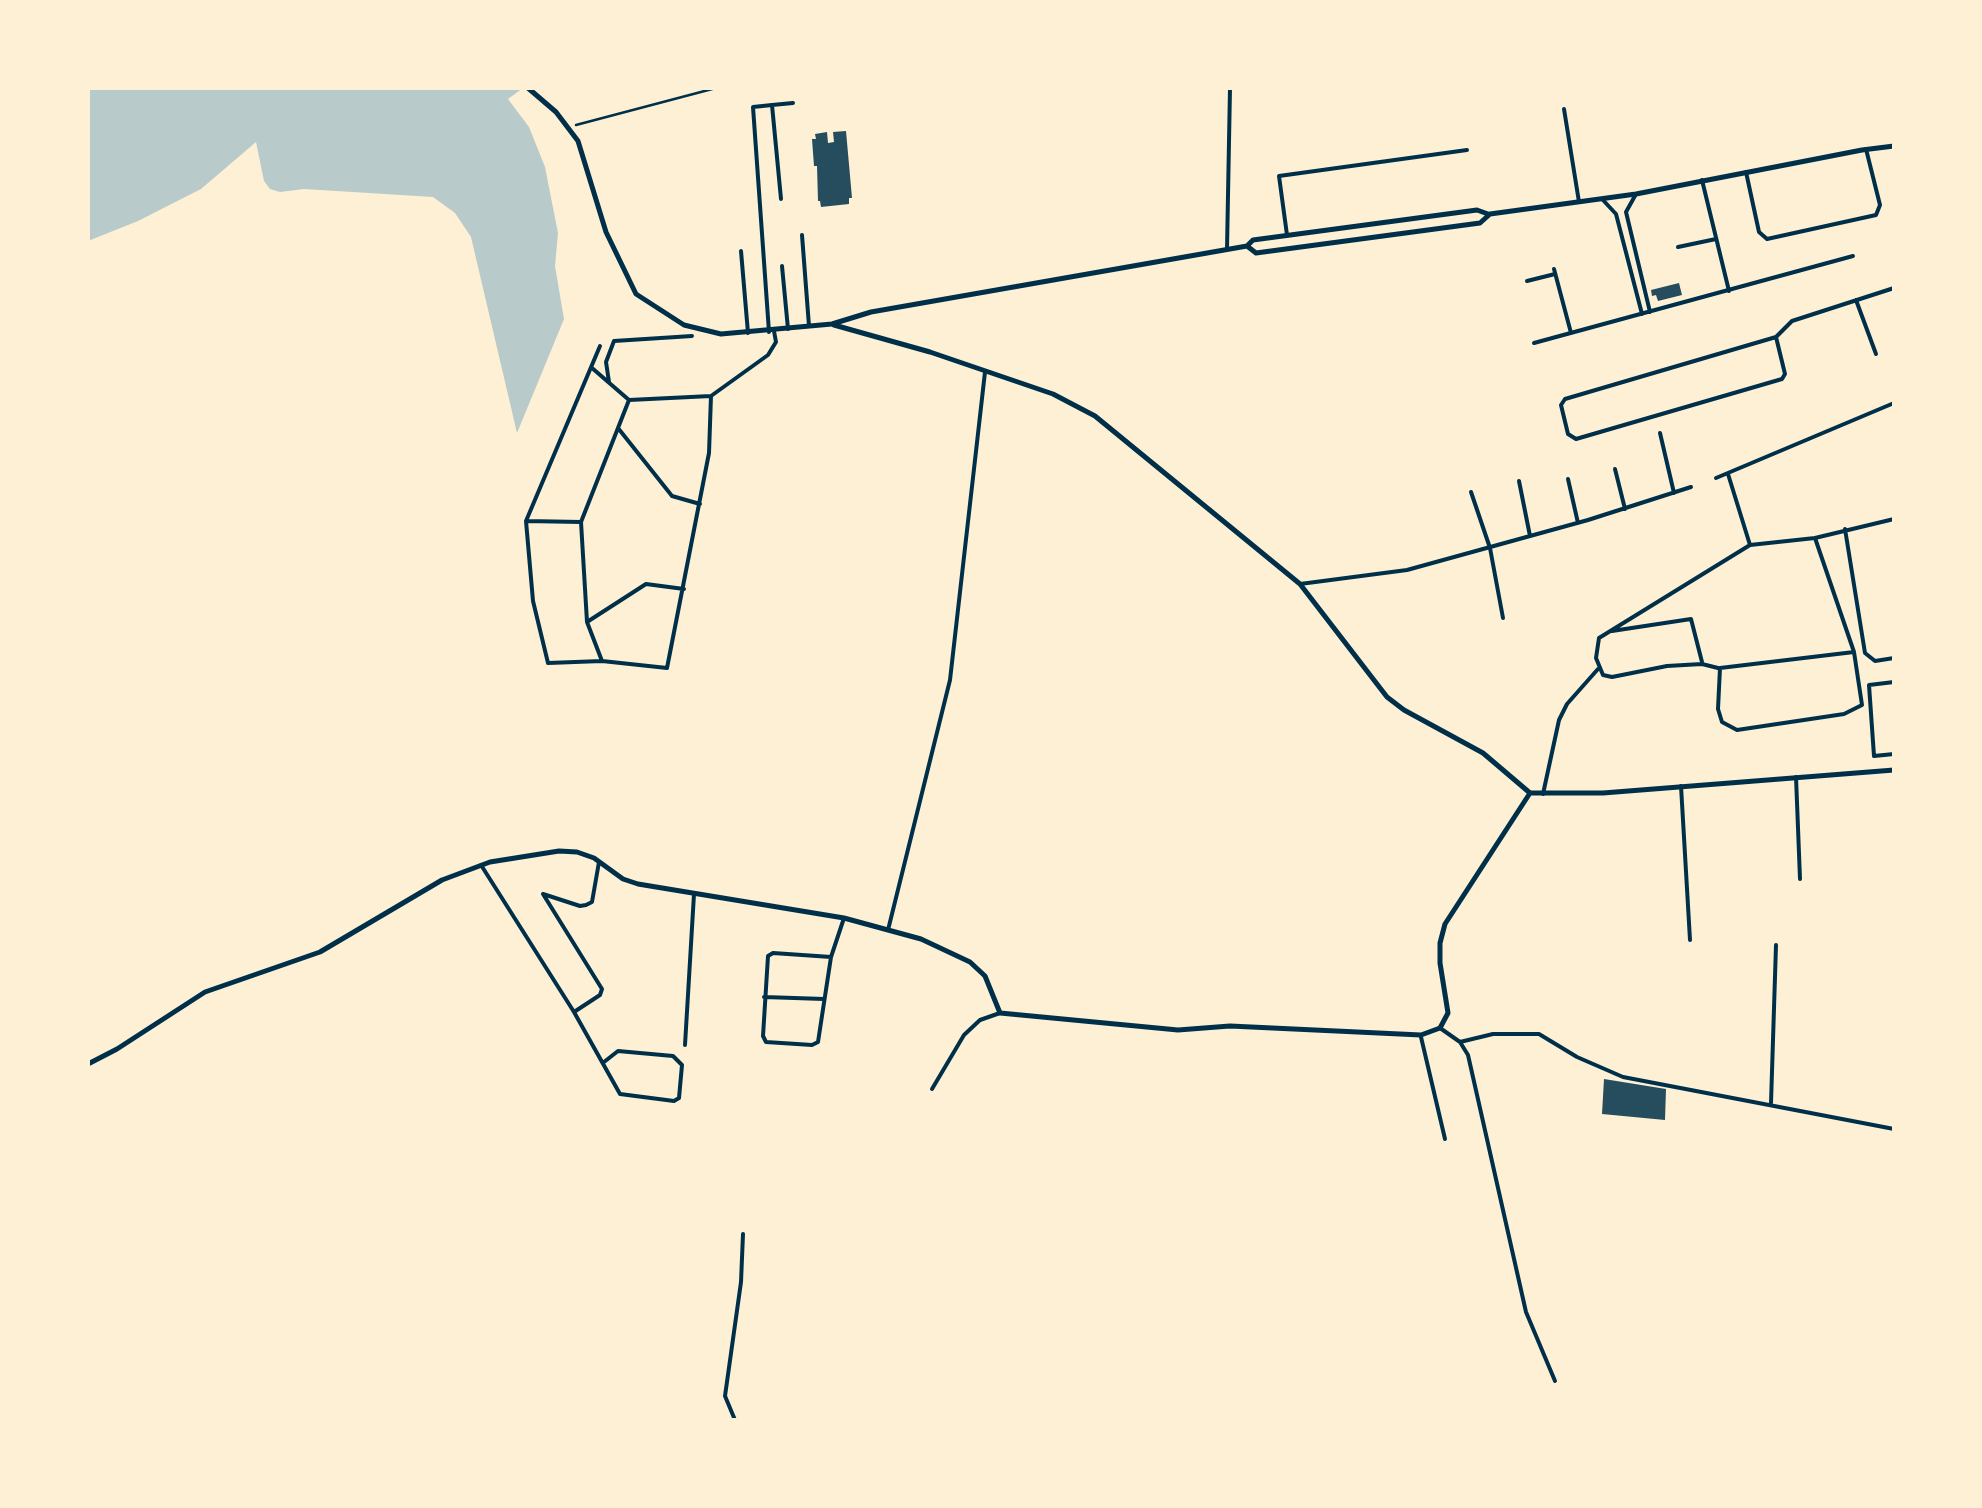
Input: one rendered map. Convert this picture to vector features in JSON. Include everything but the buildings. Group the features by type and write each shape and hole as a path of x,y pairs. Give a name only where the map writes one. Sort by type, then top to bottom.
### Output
{"street":[{"path":"528,88 570,127 584,156 610,244 636,294 684,325 721,334 832,324 871,312 1246,246 1254,240 1478,210 1490,214 1602,199 1894,146"},
{"path":"1228,249 1230,88"},
{"path":"592,368 629,400 711,396 768,355 776,342 753,107 793,103"},
{"path":"772,105 782,199"},
{"path":"1564,109 1579,202"},
{"path":"1746,172 1759,232 1767,239 1876,215 1880,204 1866,149"},
{"path":"1287,235 1279,176 1467,150"},
{"path":"1702,180 1729,291"},
{"path":"1636,194 1626,212 1650,312"},
{"path":"1602,199 1616,214 1642,314"},
{"path":"1246,246 1256,253 1480,223 1490,214"},
{"path":"802,235 809,326"},
{"path":"1678,247 1716,239"},
{"path":"741,250 748,334"},
{"path":"1534,343 1853,256"},
{"path":"1628,260 1637,258"},
{"path":"782,266 788,329"},
{"path":"1528,282 1555,271 1570,333"},
{"path":"1776,337 1786,374 1782,380 1571,438 1562,405 1565,398 1776,337 1792,321 1894,288"},
{"path":"1856,300 1876,354"},
{"path":"832,324 1053,394 1096,416 1300,584 1387,697 1413,716 1483,753 1530,792 1681,786 1894,770"},
{"path":"608,382 606,362 614,342 692,336"},
{"path":"600,346 526,521 534,601 548,663 602,661 667,668 709,453 711,396"},
{"path":"888,930 948,695 985,372"},
{"path":"602,661 587,622 580,522 629,400"},
{"path":"1716,478 1894,403"},
{"path":"618,428 672,496 700,504"},
{"path":"1660,433 1674,494"},
{"path":"1615,469 1625,509"},
{"path":"1728,474 1750,545"},
{"path":"1519,480 1530,536"},
{"path":"1568,480 1578,523"},
{"path":"1300,584 1406,570 1691,487"},
{"path":"1471,492 1490,548 1503,618"},
{"path":"1854,652 1720,668 1702,664 1612,677 1598,669 1596,658 1599,638 1607,632 1750,545 1814,538 1894,519"},
{"path":"526,521 580,522"},
{"path":"1845,528 1866,653 1875,661 1894,658"},
{"path":"1720,668 1718,709 1722,722 1736,730 1854,711 1862,705 1854,652 1814,538"},
{"path":"587,622 646,584 684,588"},
{"path":"1607,632 1692,619 1702,664"},
{"path":"1544,794 1559,720 1567,704 1598,669"},
{"path":"1894,682 1869,685 1874,756 1894,754"},
{"path":"1796,777 1800,879"},
{"path":"1681,786 1690,940"},
{"path":"932,1089 964,1035 980,1020 1000,1013 1178,1030 1230,1026 1420,1036 1440,1028 1448,1013 1440,963 1445,924 1530,792"},
{"path":"88,1064 117,1050 204,992 320,952 442,880 517,857 577,852 638,884 844,918 921,939 970,962 984,976 1000,1013"},
{"path":"574,1012 602,989 543,894 580,906 592,902 599,862"},
{"path":"481,865 574,1012 620,1094 680,1098 682,1065 673,1056 618,1051 604,1062"},
{"path":"685,1044 694,894"},
{"path":"831,956 770,954 763,1036 768,1044 818,1042 831,956 844,918"},
{"path":"1771,1103 1776,944"},
{"path":"764,997 826,999"},
{"path":"1440,1028 1460,1042 1468,1055 1526,1312 1555,1381"},
{"path":"1460,1042 1493,1034 1539,1034 1623,1076 1894,1128"},
{"path":"1420,1036 1445,1139"},
{"path":"735,1420 726,1396 742,1282 744,1234"}],"path":[{"path":"570,127 716,88"}],"shaded area":[{"path":"88,88 523,88 508,99 529,127 545,167 558,233 555,266 564,319 517,433 471,237 455,213 433,197 270,189 264,181 256,142 201,189 88,241"}]}
